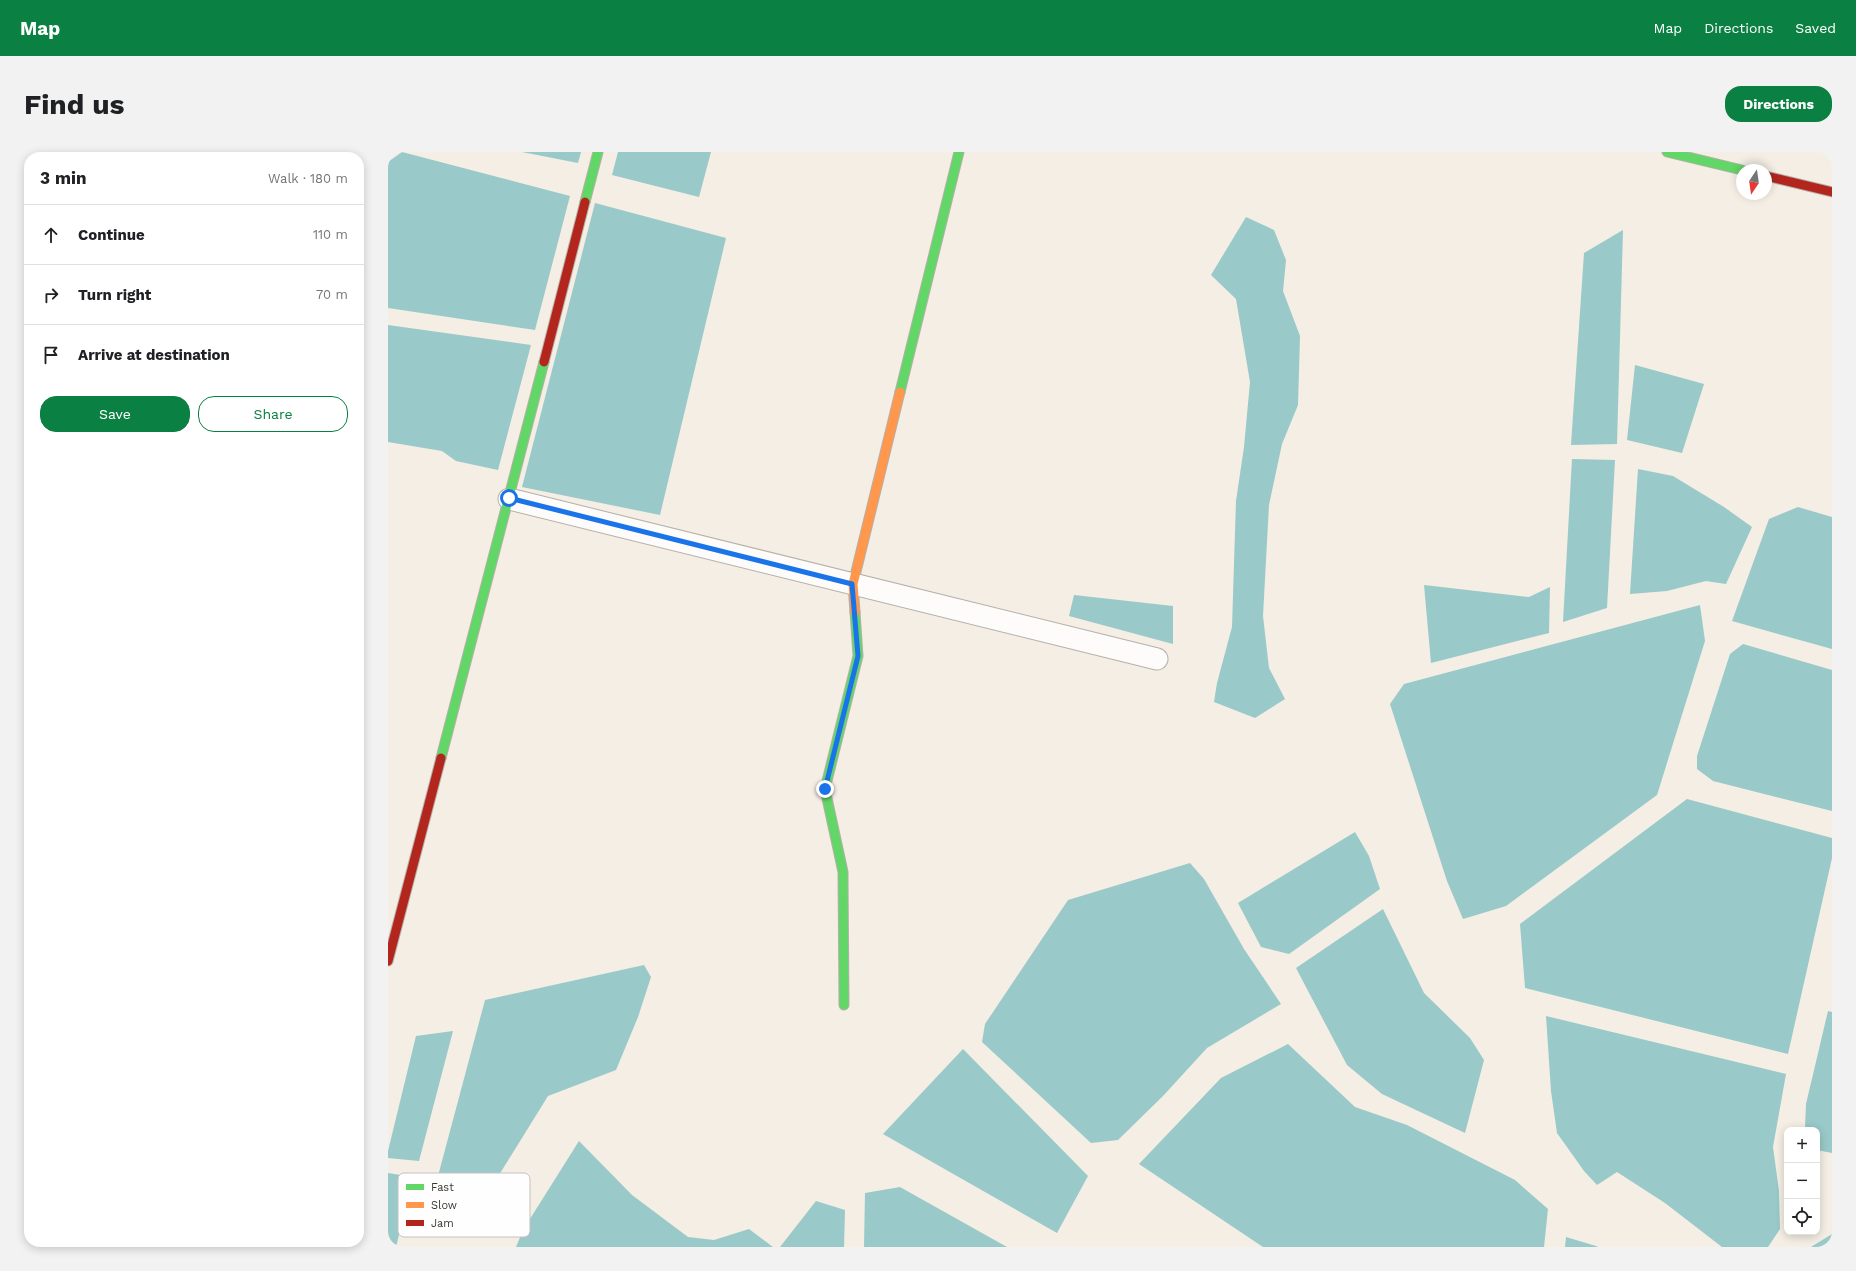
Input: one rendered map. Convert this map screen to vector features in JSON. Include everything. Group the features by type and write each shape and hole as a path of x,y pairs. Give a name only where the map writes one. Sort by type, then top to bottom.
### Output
{"street":[{"path":"388,961 598,152"},
{"path":"844,1005 843,872 825,789 858,656 852,584 959,152"},
{"path":"1667,152 1736,169"},
{"path":"1772,177 1832,192"},
{"path":"509,498 1157,659"}],"water":[{"path":"402,152 570,196 535,330 388,308 388,162"},
{"path":"522,152 581,152 578,163"},
{"path":"618,152 711,152 699,197 612,175"},
{"path":"595,203 726,238 660,515 522,487"},
{"path":"1246,217 1274,230 1286,260 1283,291 1300,336 1298,405 1282,444 1269,505 1263,616 1269,668 1285,699 1255,718 1214,702 1217,683 1232,627 1236,501 1244,447 1250,382 1236,299 1211,275"},
{"path":"1623,230 1617,444 1571,445 1584,253"},
{"path":"388,325 531,345 498,470 456,461 442,451 388,442"},
{"path":"1635,365 1704,384 1682,453 1627,440"},
{"path":"1572,459 1615,460 1607,608 1563,622"},
{"path":"1638,469 1673,476 1724,507 1752,527 1726,584 1706,581 1667,591 1630,594"},
{"path":"1798,507 1832,517 1832,649 1732,621 1769,519"},
{"path":"1424,585 1529,597 1550,587 1549,633 1431,663"},
{"path":"1074,595 1173,606 1173,644 1069,616"},
{"path":"1700,605 1705,641 1657,795 1506,906 1463,919 1447,881 1390,704 1404,684"},
{"path":"1743,644 1832,670 1832,811 1713,781 1697,769 1697,756 1730,654"},
{"path":"1687,799 1832,838 1832,858 1788,1054 1525,988 1520,924"},
{"path":"1355,832 1369,856 1380,889 1289,954 1261,947 1238,903"},
{"path":"1190,863 1204,879 1244,949 1281,1004 1207,1048 1163,1096 1118,1140 1091,1143 982,1042 985,1024 1068,900"},
{"path":"1383,909 1424,993 1470,1038 1484,1060 1465,1133 1382,1094 1347,1065 1296,968"},
{"path":"644,965 651,977 638,1017 616,1070 548,1096 500,1173 439,1173 485,1000"},
{"path":"1828,1011 1832,1012 1832,1153 1820,1151 1820,1127 1805,1127 1806,1104"},
{"path":"1546,1016 1786,1074 1773,1147 1779,1191 1780,1229 1768,1247 1722,1247 1665,1203 1617,1172 1597,1185 1584,1171 1557,1133 1551,1091"},
{"path":"453,1031 419,1161 388,1158 388,1151 416,1036"},
{"path":"1288,1044 1355,1107 1407,1125 1515,1180 1548,1209 1544,1247 1263,1247 1139,1164 1221,1078"},
{"path":"963,1049 1088,1176 1057,1233 883,1134"},
{"path":"579,1141 632,1195 688,1237 714,1240 749,1229 773,1247 516,1247 520,1237 530,1237 530,1219"},
{"path":"388,1173 398,1175 398,1237 396,1247 388,1247"},
{"path":"900,1187 1007,1247 864,1247 865,1193"},
{"path":"816,1201 845,1210 844,1247 780,1247"},
{"path":"1832,1234 1832,1247 1811,1247"},
{"path":"1566,1237 1596,1246 1598,1247 1565,1247"}],"traffic: fast":[{"path":"585,202 598,152"},
{"path":"900,392 959,152"},
{"path":"1667,152 1736,169"},
{"path":"441,758 544,362"},
{"path":"844,1005 843,872 825,789 858,656 855,612"}],"traffic: slow":[{"path":"855,612 853,584 900,392"}],"traffic: jam":[{"path":"1772,177 1832,192"},
{"path":"544,362 585,202"},
{"path":"388,961 441,758"}],"route":[{"path":"509,498 852,584 858,656 825,789"}]}
